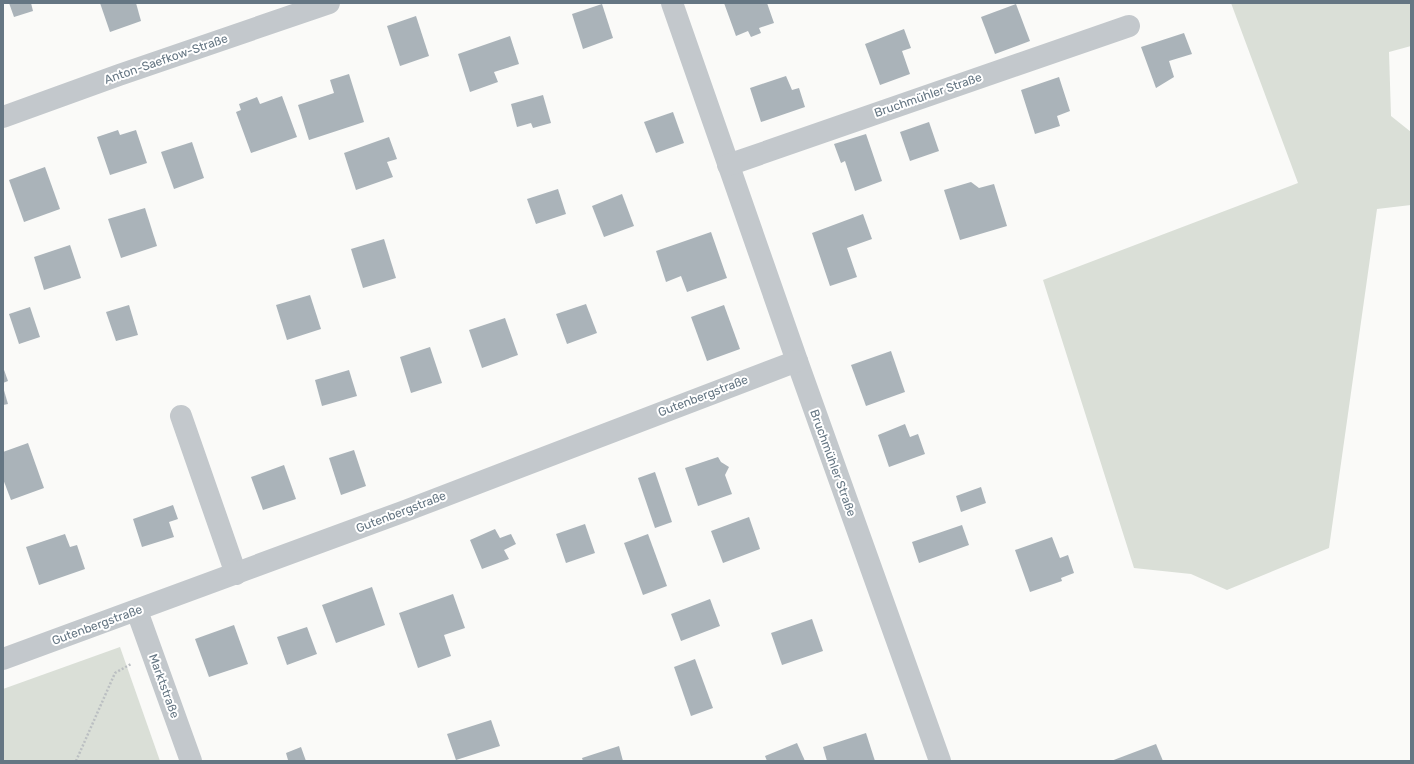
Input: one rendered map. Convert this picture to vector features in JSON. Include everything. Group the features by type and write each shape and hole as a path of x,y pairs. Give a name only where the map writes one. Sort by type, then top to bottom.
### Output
{"street":[{"name":"Anton-Saefkow-Straße","path":"3,117 119,75 329,3"},
{"name":"Bruchmühler Straße","path":"672,3 797,361 940,761"},
{"name":"Bruchmühler Straße","path":"728,165 1129,26"},
{"name":"Gutenbergstraße","path":"3,660 236,574 797,361"},
{"path":"182,416 236,574"},
{"name":"Marktstraße","path":"137,611 191,761"}],"path":[{"path":"76,761 114,672 152,654"}],"shaded area":[{"path":"1231,3 1411,3 1411,46 1389,52 1391,116 1411,132 1411,205 1377,209 1329,548 1227,590 1191,574 1134,568 1043,280 1298,183"},
{"path":"120,647 160,761 3,761 3,689"}],"building":[{"path":"9,3 31,3 33,11 14,17"},
{"path":"100,3 136,3 141,21 110,32"},
{"path":"724,3 767,3 774,23 759,28 761,33 751,37 748,31 736,36"},
{"path":"602,4 613,38 583,49 572,14"},
{"path":"1016,4 1030,41 995,54 981,17"},
{"path":"416,16 429,56 400,66 387,26"},
{"path":"904,29 911,48 902,51 910,74 880,85 865,44"},
{"path":"1184,33 1192,54 1169,61 1174,77 1156,88 1141,47"},
{"path":"510,36 519,64 494,72 498,82 470,92 458,54"},
{"path":"349,74 364,122 309,140 298,105 334,93 330,80"},
{"path":"786,76 792,90 799,88 805,107 761,122 750,88"},
{"path":"1059,77 1070,111 1057,116 1060,126 1035,134 1021,90"},
{"path":"543,95 551,123 533,128 531,123 517,127 511,104"},
{"path":"282,96 297,137 251,153 236,112 241,110 239,104 257,97 260,104"},
{"path":"673,112 684,143 656,153 644,122"},
{"path":"929,122 939,151 910,161 900,132"},
{"path":"118,130 120,135 136,130 147,163 110,175 97,137"},
{"path":"866,134 882,181 855,191 845,161 841,163 834,144"},
{"path":"389,137 397,159 387,162 393,177 356,190 344,153"},
{"path":"192,142 204,178 174,189 161,152"},
{"path":"45,167 60,209 24,222 9,180"},
{"path":"971,182 979,188 994,184 1007,226 960,240 944,190"},
{"path":"558,189 566,214 536,224 527,199"},
{"path":"622,194 634,226 604,237 592,206"},
{"path":"145,208 157,246 121,258 108,219"},
{"path":"863,214 872,239 847,248 857,277 830,286 812,233"},
{"path":"711,232 727,278 687,292 681,276 666,282 656,251"},
{"path":"384,239 396,278 363,288 351,249"},
{"path":"70,245 81,278 44,290 34,257"},
{"path":"310,295 321,329 287,340 276,305"},
{"path":"586,304 597,333 567,344 556,314"},
{"path":"129,305 138,335 116,341 106,312"},
{"path":"724,305 740,349 707,361 691,317"},
{"path":"30,307 40,337 19,344 9,314"},
{"path":"505,318 518,355 482,368 469,330"},
{"path":"430,347 442,383 411,393 400,357"},
{"path":"891,351 905,392 866,406 851,365"},
{"path":"3,367 8,381 3,383"},
{"path":"349,370 357,396 322,406 315,380"},
{"path":"3,387 8,404 3,405"},
{"path":"905,424 910,437 918,434 925,454 889,467 878,435"},
{"path":"28,443 44,488 11,500 3,479 3,452"},
{"path":"354,450 366,486 341,495 329,458"},
{"path":"718,457 721,462 729,467 725,475 732,494 698,506 685,468"},
{"path":"284,465 296,499 263,510 251,477"},
{"path":"655,472 672,522 655,528 638,478"},
{"path":"981,487 986,503 961,512 956,496"},
{"path":"173,505 178,519 169,522 174,537 142,547 133,519"},
{"path":"749,517 760,549 723,563 711,531"},
{"path":"585,524 595,553 566,563 556,534"},
{"path":"962,525 969,545 919,563 912,542"},
{"path":"495,529 500,538 511,534 516,544 504,550 509,559 482,569 470,540"},
{"path":"65,534 70,547 77,545 85,569 39,585 26,547"},
{"path":"648,534 667,586 643,595 624,543"},
{"path":"1052,537 1060,558 1068,555 1074,573 1061,578 1062,581 1030,592 1015,550"},
{"path":"372,587 385,625 336,643 322,605"},
{"path":"453,594 465,628 444,635 451,656 418,668 399,613"},
{"path":"710,599 720,626 681,641 671,614"},
{"path":"812,619 823,651 782,665 771,633"},
{"path":"234,625 248,664 209,677 195,639"},
{"path":"307,627 317,654 287,665 277,637"},
{"path":"695,659 713,708 691,716 674,667"},
{"path":"491,720 500,746 456,760 447,734"},
{"path":"866,733 875,761 827,761 823,747"},
{"path":"797,743 805,761 767,761 765,756"},
{"path":"1156,744 1163,761 1111,761"},
{"path":"619,746 623,761 583,761 582,758"},
{"path":"301,747 306,761 285,761 288,760 286,753"}]}
